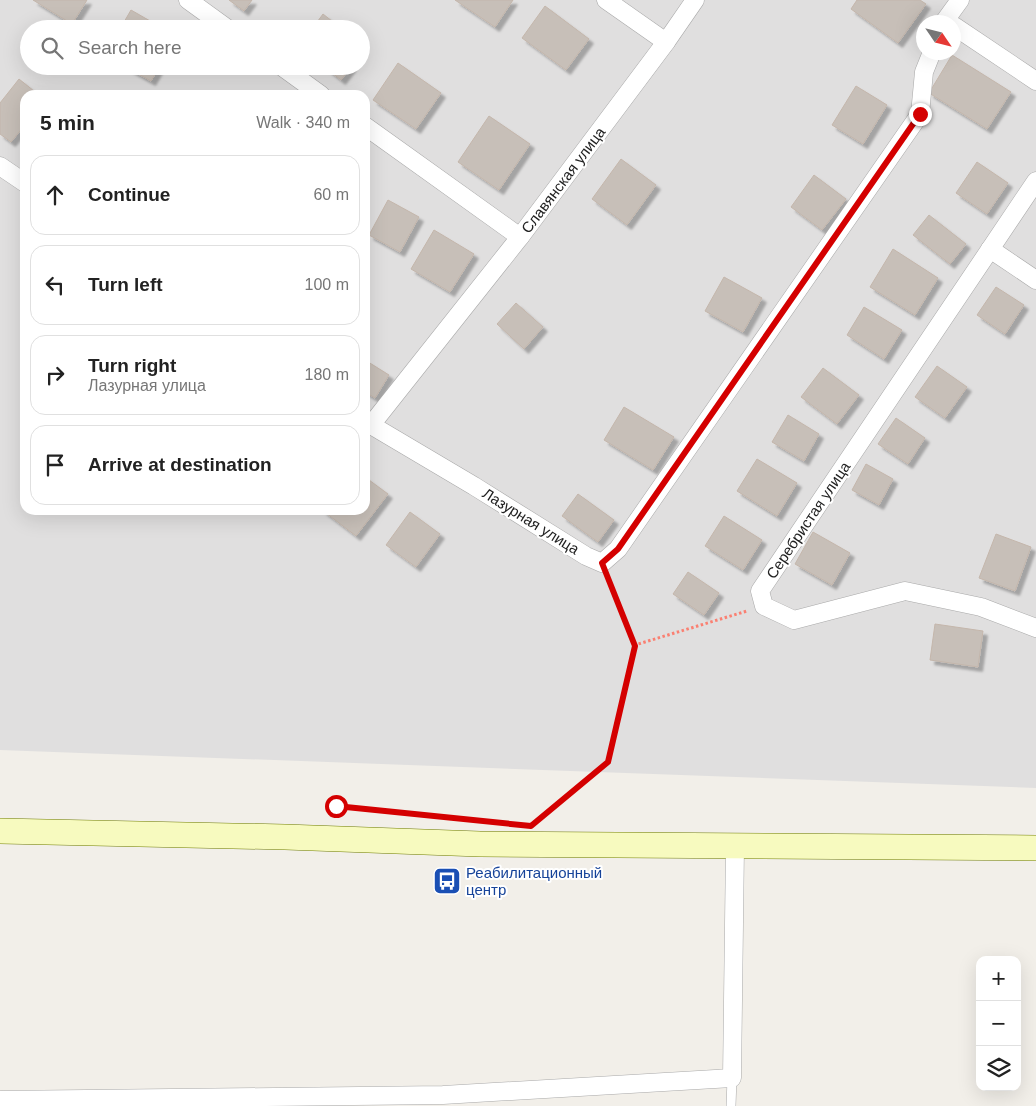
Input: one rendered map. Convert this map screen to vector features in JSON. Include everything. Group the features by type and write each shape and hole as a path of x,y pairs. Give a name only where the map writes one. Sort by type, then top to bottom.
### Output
{"street":[{"path":"188,0 216,20"},
{"path":"606,0 666,42"},
{"name":"Славянская улица","path":"370,130 520,237 666,42 694,0"},
{"path":"952,15 960,0"},
{"path":"961,32 1036,81"},
{"path":"602,563 618,549 920,114 924,72 929,60"},
{"path":"293,75 314,90"},
{"path":"0,166 20,180"},
{"name":"Серебристая улица","path":"764,606 760,591 1036,181"},
{"name":"Лазурная улица","path":"370,421 520,237"},
{"path":"990,250 1036,280"},
{"name":"Лазурная улица","path":"370,424 586,556 602,563"},
{"path":"764,606 794,620 905,591 981,607 1036,628"},
{"path":"0,831 321,838 480,844 1036,848"},
{"path":"0,1100 442,1100 732,1078 736,847"},
{"path":"45,1106 63,1099"}],"lane":[{"path":"731,1106 732,1078"}],"path":[{"path":"531,826 608,762 635,646 602,563"},
{"path":"635,646 764,606"},
{"path":"321,838 336,806 462,819"}],"shaded area":[{"path":"0,0 1036,0 1036,788 0,750"}],"building":[{"path":"33,0 87,0 74,20 66,20"},
{"path":"229,0 252,0 244,11"},
{"path":"455,0 513,0 495,27"},
{"path":"857,0 920,0 926,4 918,15 916,15 916,18 898,43 851,9"},
{"path":"545,6 589,39 566,70 522,38"},
{"path":"131,10 148,20 125,20"},
{"path":"323,14 331,20 319,20"},
{"path":"949,60 960,60 1011,92 987,129 929,93"},
{"path":"398,63 441,93 416,129 373,100"},
{"path":"140,75 155,75 151,81"},
{"path":"335,75 345,75 341,80"},
{"path":"19,79 33,90 20,90 20,131 11,142 0,134 0,103"},
{"path":"856,86 887,105 863,144 832,125"},
{"path":"489,116 530,144 499,190 458,162"},
{"path":"621,159 656,185 627,225 592,199"},
{"path":"977,162 1008,183 987,214 956,193"},
{"path":"814,175 846,199 822,230 791,207"},
{"path":"388,200 419,217 400,252 370,236"},
{"path":"929,215 966,244 950,264 913,235"},
{"path":"434,230 474,254 450,292 411,269"},
{"path":"893,249 938,278 915,315 870,287"},
{"path":"724,277 762,298 743,332 705,311"},
{"path":"996,287 1024,305 1005,334 977,315"},
{"path":"516,303 543,327 524,349 497,324"},
{"path":"864,307 902,330 884,359 847,335"},
{"path":"370,363 389,375 375,398 370,395"},
{"path":"937,366 967,387 945,418 915,397"},
{"path":"823,368 859,395 837,424 801,397"},
{"path":"624,407 674,437 653,470 604,440"},
{"path":"788,415 819,434 804,461 772,442"},
{"path":"896,418 925,438 908,464 878,444"},
{"path":"757,459 797,483 777,516 737,491"},
{"path":"866,464 893,479 879,505 852,490"},
{"path":"370,481 388,494 356,536 329,515 370,515"},
{"path":"578,494 614,520 598,542 562,516"},
{"path":"410,512 440,534 416,567 386,545"},
{"path":"724,516 762,540 743,570 705,546"},
{"path":"813,532 850,553 832,585 795,564"},
{"path":"996,534 1031,547 1015,591 979,578"},
{"path":"688,572 719,593 704,615 673,594"},
{"path":"935,624 983,631 978,667 930,660"}],"place":[{"name":"Реабилитационный центр","path":"447,881"}],"route":[{"path":"336,806 531,826 608,762 635,646 602,563 618,549 920,114"}]}
